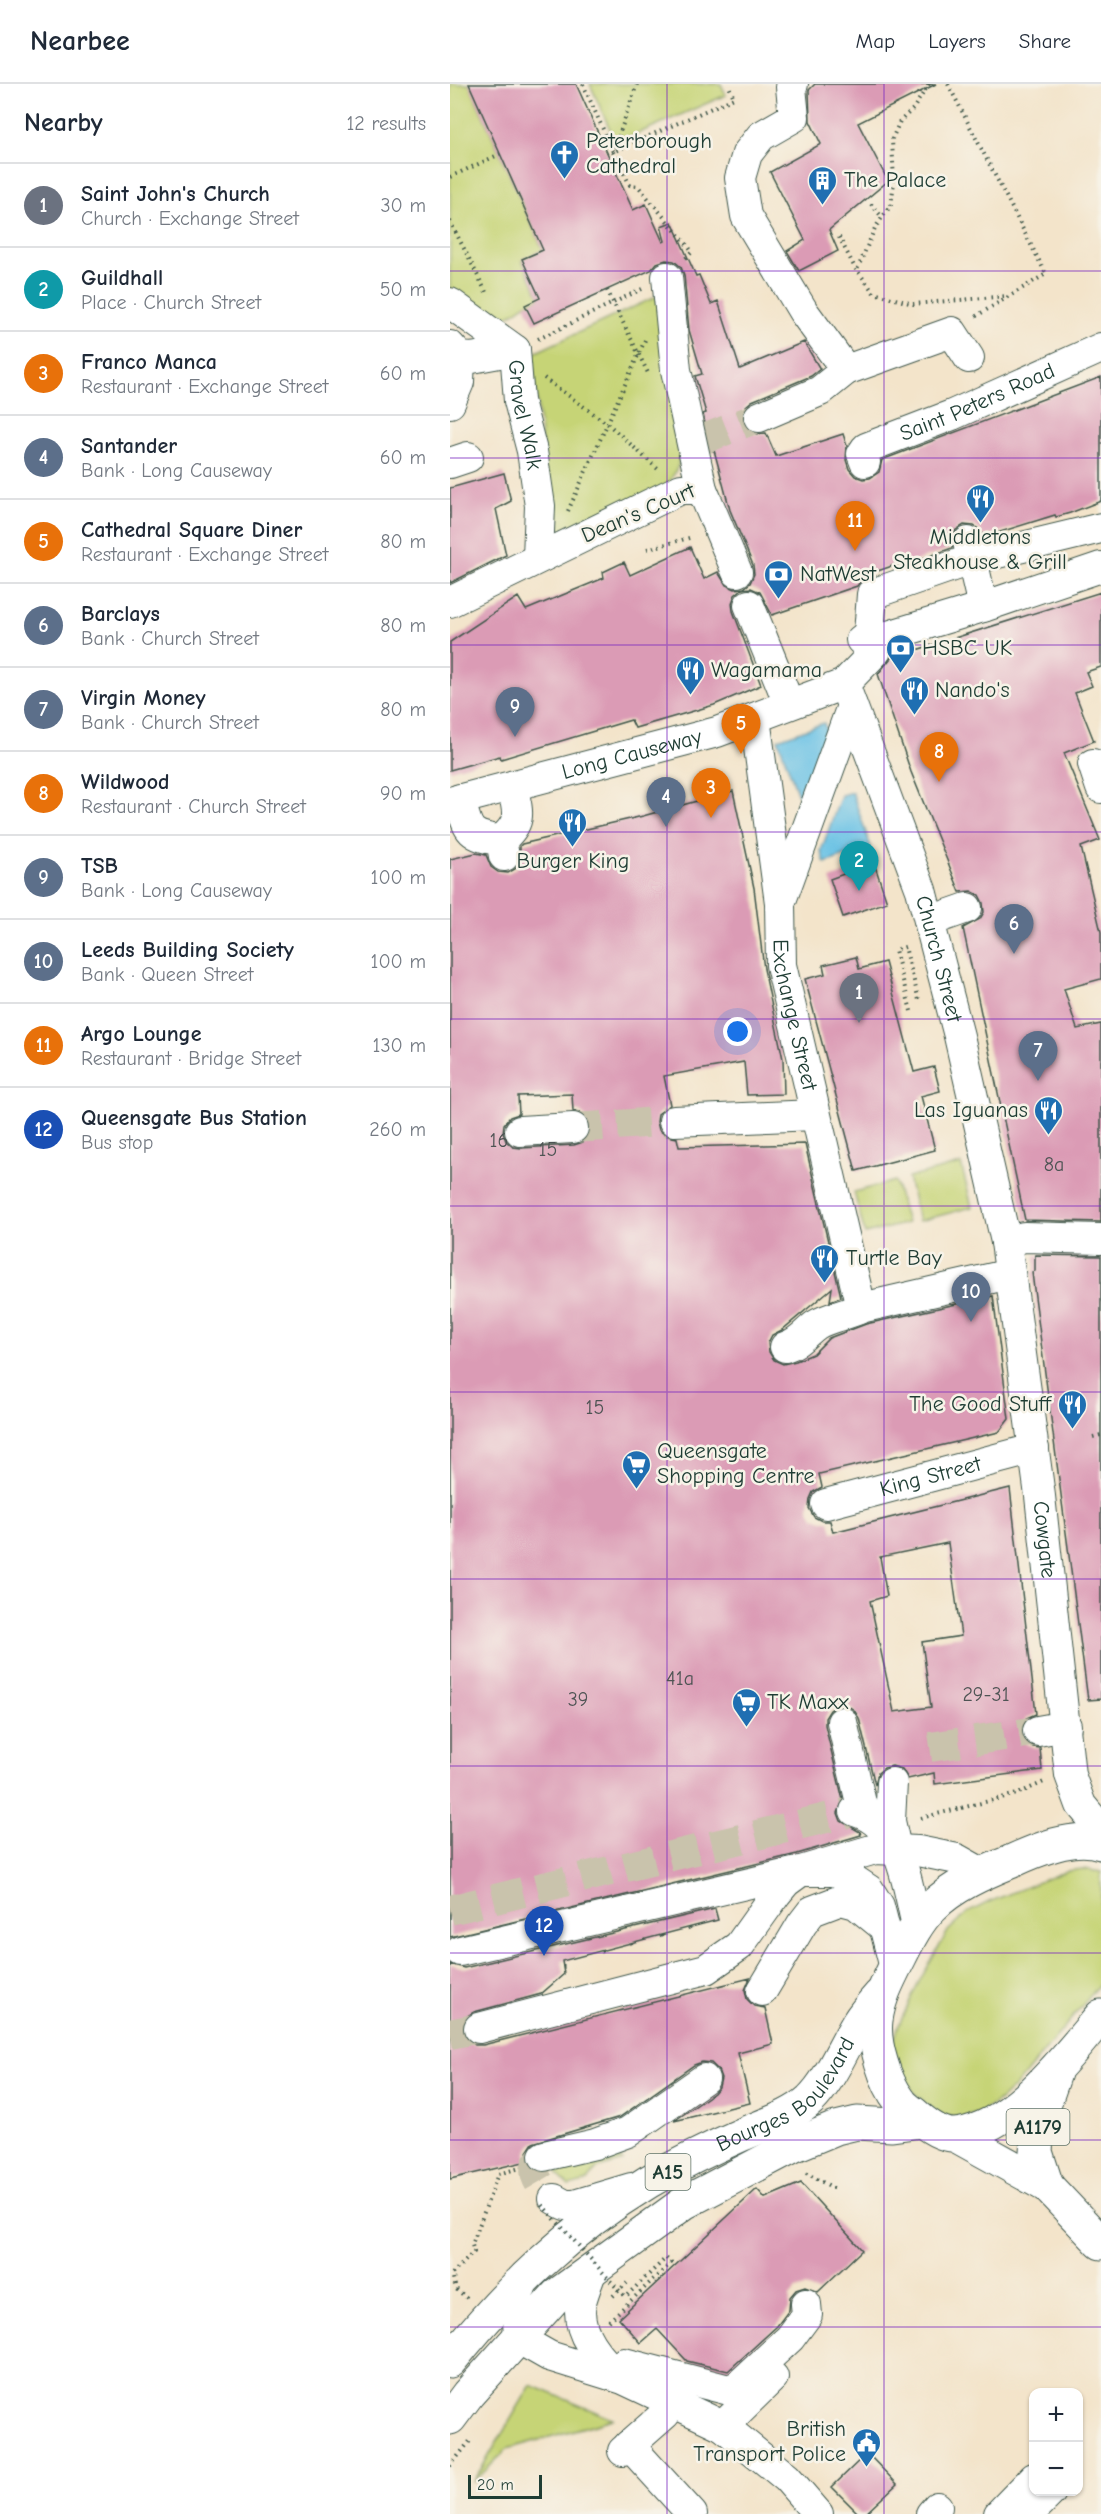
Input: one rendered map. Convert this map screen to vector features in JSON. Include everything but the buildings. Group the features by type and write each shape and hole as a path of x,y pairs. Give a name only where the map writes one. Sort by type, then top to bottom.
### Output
{"main road":[{"path":"1101,1843 1077,1840 1016,1859 982,1874 944,1896 901,1927 876,2021 878,2047 888,2079 900,2102 921,2121 935,2129 955,2135 982,2127 1000,2118 1019,2104 1056,2068 1101,2016"},
{"name":"Bourges Boulevard","path":"450,2361 489,2312 525,2276 588,2223 648,2182 723,2143 794,2112 809,2101 825,2082 859,2021 889,1979"},
{"name":"A1179","path":"1047,2186 1036,2152 1038,2122 1056,2068"},
{"name":"Bourges Boulevard","path":"450,2418 468,2394 557,2295 684,2203 795,2145 836,2128 857,2123 892,2125 921,2121"},
{"name":"A1179","path":"955,2135 1047,2186 1101,2243"}],"street":[{"path":"794,84 791,87 794,117 761,136 747,154 740,178 747,216 803,311 846,370"},
{"name":"Dean's Court","path":"450,602 496,581 538,557 692,489 695,442 676,370 667,277"},
{"name":"Gravel Walk","path":"450,303 514,350 519,401 532,451 540,506 538,557"},
{"path":"759,417 820,391 846,370 952,332 969,358"},
{"name":"Saint Peters Road","path":"865,462 862,454 866,448 952,415 1101,348"},
{"path":"450,403 459,382 455,351 472,358 514,350"},
{"path":"692,489 719,527 737,573"},
{"path":"874,636 872,594 971,551 1101,528"},
{"path":"971,551 983,607"},
{"path":"780,903 848,695 849,661 859,641 983,607 1101,567"},
{"path":"749,605 789,704"},
{"name":"Long Causeway","path":"455,800 717,732 789,704 848,695"},
{"name":"Church Street","path":"848,695 921,890 930,921 1006,1242"},
{"name":"Exchange Street","path":"755,718 780,903 774,968 815,1115 861,1308"},
{"path":"455,800 467,826 480,838 502,848 513,830 518,815 512,786"},
{"path":"930,921 967,908"},
{"path":"674,1121 815,1115"},
{"path":"520,1131 573,1128"},
{"path":"1006,1242 1024,1237 1101,1239"},
{"name":"Cowgate","path":"1006,1242 1034,1449 1052,1728 1081,1805 1101,1828"},
{"path":"785,1347 795,1344 818,1324 861,1308 1010,1274"},
{"name":"King Street","path":"826,1504 1034,1449"},
{"path":"842,1722 862,1813 880,1825 896,1847"},
{"path":"892,1783 890,1821 896,1847 901,1927"},
{"path":"460,1951 801,1871 875,1849 896,1847 957,1859 982,1874"},
{"path":"479,2028 706,1969 739,1946 786,1882 801,1871 834,1871 859,1882 869,1890 879,1906 901,1927"},
{"path":"737,1885 753,1896 758,1912 753,1926"},
{"path":"762,1991 812,1911 841,1900 856,1904 901,1927"},
{"path":"536,2161 628,2132 704,2079"},
{"path":"548,2202 574,2205 648,2182"},
{"path":"592,2270 581,2303 583,2330 603,2363 623,2379"},
{"path":"525,2276 517,2298 519,2339 569,2364 623,2379 723,2426 788,2478 818,2514"},
{"path":"598,2355 729,2390 738,2386 790,2338 807,2315 813,2297 827,2300 825,2315 802,2346 761,2391 723,2426"},
{"path":"675,2402 665,2414 626,2448 692,2514"},
{"path":"999,2514 1029,2483"},
{"path":"1029,2514 1047,2496"}],"path":[{"path":"583,84 630,185 638,186 692,252 667,277 514,350 536,372 692,489"},
{"path":"613,152 637,84"},
{"path":"613,152 734,98 728,84"},
{"path":"857,270 875,228 891,205 894,183 892,139 900,121 913,109 929,84"},
{"path":"948,84 1046,274 952,332"},
{"path":"450,177 500,154"},
{"path":"872,204 882,217"},
{"path":"450,221 488,296"},
{"path":"838,237 857,270 874,293 912,304 1007,296"},
{"path":"566,517 648,335"},
{"path":"647,549 686,540 719,527"},
{"path":"911,1011 895,950 905,947 918,1000"},
{"path":"1093,1437 1101,1435"},
{"path":"921,1818 1017,1794 1045,1781"},
{"path":"467,2298 456,2289 452,2274 474,2252 472,2246 498,2171 536,2161"},
{"path":"548,2202 625,2297 666,2258 671,2263 608,2322"}],"green space":[{"path":"450,84 469,84 543,250 522,260 540,298 500,322 450,300"},
{"path":"590,84 721,84 726,95 616,143"},
{"path":"668,291 682,421 678,466 663,495 552,536 532,354"},
{"path":"961,1164 972,1207 919,1221 908,1178"},
{"path":"895,1181 907,1223 865,1234 854,1192"},
{"path":"1083,1869 1101,1872 1101,1983 1018,2083 1000,2100 980,2113 961,2118 943,2116 915,2094 903,2076 893,2045 898,2027 919,1982 948,1931 967,1913 1066,1871"},
{"path":"611,2151 619,2154 623,2161 598,2168 588,2181 569,2186 558,2175 556,2164"},
{"path":"531,2385 613,2419 507,2449 473,2483"}],"water":[{"path":"824,723 828,735 808,791 798,795 778,739"},
{"path":"852,792 871,847 825,863 821,851 841,795"}],"tunnel":[{"path":"699,441 759,417"},
{"path":"573,1128 674,1121"},
{"path":"930,1747 1038,1731"},
{"path":"450,1910 855,1811"},
{"path":"450,2034 479,2028"},
{"path":"544,2156 538,2161 535,2173 544,2190 554,2199"}],"place":[{"name":"Peterborough Cathedral","path":"565,180"},
{"name":"The Palace","path":"823,206"},
{"name":"Middletons Steakhouse & Grill","path":"980,524"},
{"name":"Argo Lounge","path":"855,551"},
{"name":"NatWest","path":"779,600"},
{"name":"HSBC UK","path":"901,674"},
{"name":"Wagamama","path":"690,696"},
{"name":"Nando's","path":"914,716"},
{"name":"TSB","path":"515,737"},
{"name":"Cathedral Square Diner","path":"741,754"},
{"name":"Wildwood","path":"939,782"},
{"name":"Franco Manca","path":"711,818"},
{"name":"Santander","path":"666,827"},
{"name":"Burger King","path":"573,848"},
{"name":"Guildhall","path":"859,891"},
{"name":"Barclays","path":"1014,954"},
{"name":"Saint John's Church","path":"859,1023"},
{"name":"Virgin Money","path":"1038,1081"},
{"name":"Las Iguanas","path":"1049,1136"},
{"name":"Turtle Bay","path":"825,1284"},
{"name":"Leeds Building Society","path":"971,1322"},
{"name":"The Good Stuff","path":"1072,1430"},
{"name":"Queensgate Shopping Centre","path":"636,1490"},
{"name":"TK Maxx","path":"746,1728"},
{"name":"Queensgate Bus Station","path":"544,1956"},
{"name":"British Transport Police","path":"867,2468"}]}
